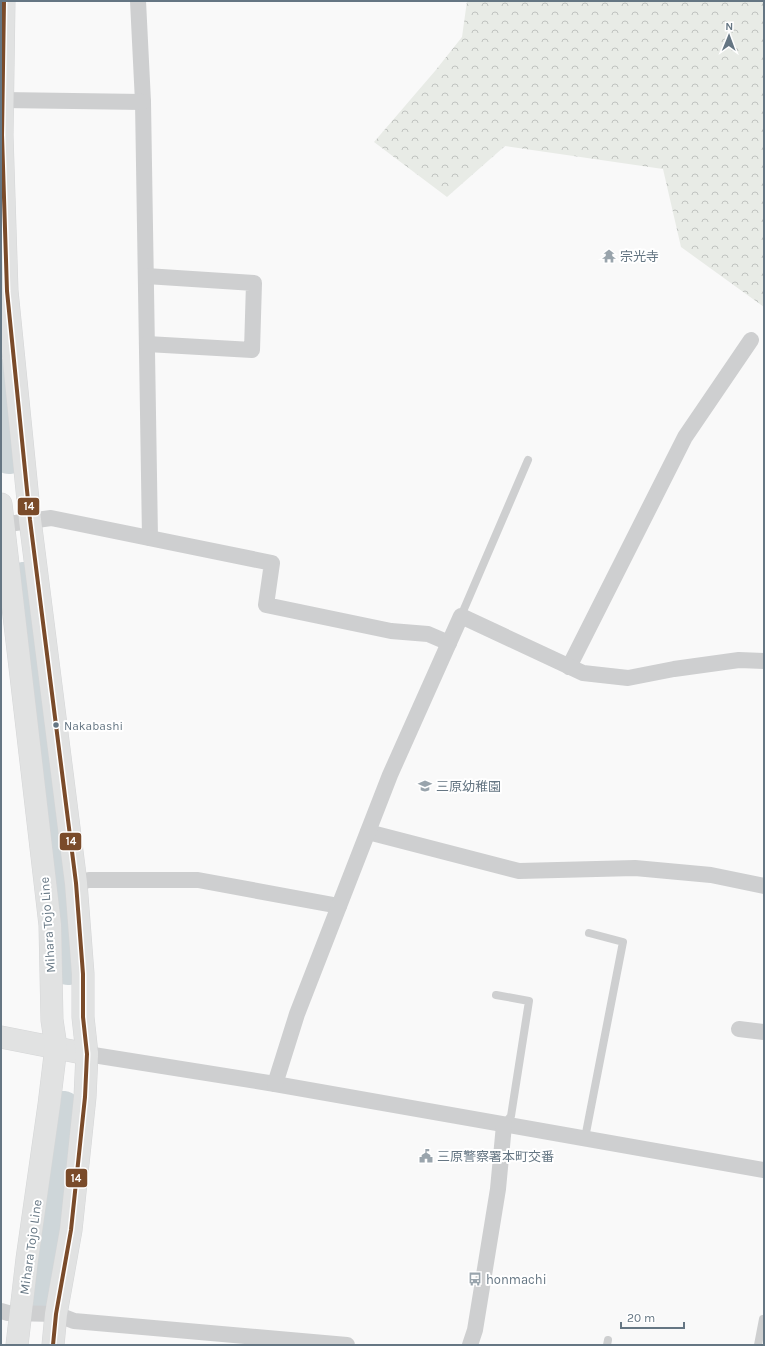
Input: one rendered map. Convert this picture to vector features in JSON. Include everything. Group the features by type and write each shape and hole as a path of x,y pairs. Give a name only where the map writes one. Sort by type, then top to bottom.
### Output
{"main road":[{"path":"4,1 3,205 7,291 30,520 76,883 83,974 83,1017 87,1054 85,1097 71,1230 56,1314 53,1345"},
{"name":"Mihara Tojo Line","path":"2,518 6,600 50,925 52,1020 56,1047 49,1105 11,1312 17,1345"},
{"path":"1,1037 87,1054"}],"street":[{"path":"138,1 143,102 150,538"},
{"path":"3,100 143,102"},
{"path":"146,276 254,284 252,350 147,344"},
{"path":"569,666 685,437 751,340"},
{"path":"2,518 30,520 51,518 272,563 266,606 391,631 428,634 449,643"},
{"path":"275,1084 297,1014 390,774 461,616 583,673 628,678 674,669 739,660 764,661"},
{"path":"368,832 519,871 635,868 711,876 764,886"},
{"path":"76,883 89,880 198,880 339,906"},
{"path":"739,1030 764,1032"},
{"path":"87,1054 275,1084 764,1170"},
{"path":"470,1345 475,1330 498,1189 504,1125"},
{"path":"11,1312 56,1314 74,1321 347,1345"}],"lane":[{"path":"461,616 528,460"},
{"path":"584,1138 623,942 589,933"},
{"path":"496,996 529,1001 511,1116 504,1125"},
{"path":"758,1345 763,1319"}],"green space":[{"path":"467,1 764,1 764,307 681,247 663,169 505,146 447,197 374,142 462,37"}],"waterway":[{"path":"1,378 9,455"},
{"path":"24,581 68,966"},
{"path":"42,1298 63,1110"}],"transit line":[{"name":"14","path":"4,1 2,135 7,291 30,520 76,883 83,974 83,1017 87,1054 85,1097 71,1230 56,1314 53,1345"}],"place":[{"name":"宗光寺","path":"609,256"},
{"name":"Nakabashi","path":"56,725"},
{"name":"三原幼稚園","path":"425,786"},
{"name":"三原警察署本町交番","path":"426,1156"},
{"name":"honmachi","path":"475,1279"}]}
